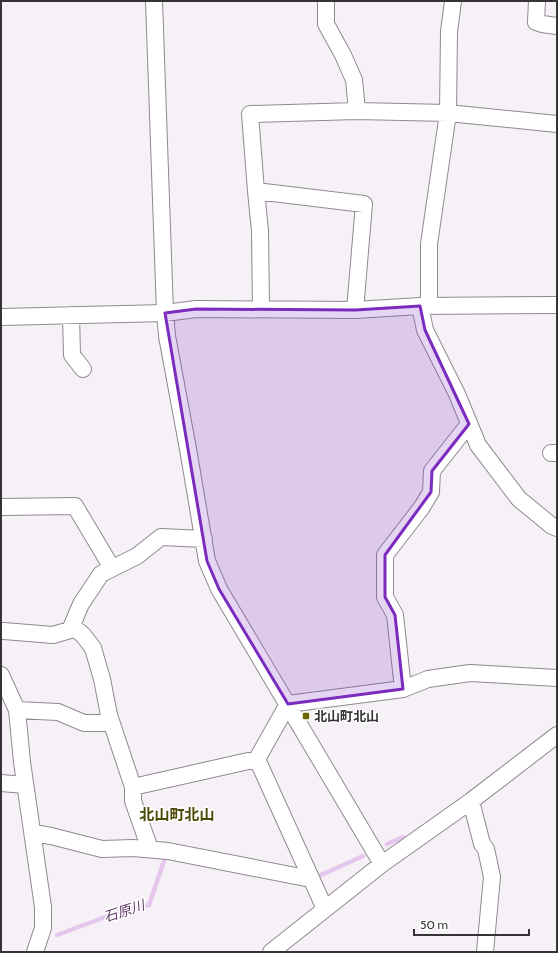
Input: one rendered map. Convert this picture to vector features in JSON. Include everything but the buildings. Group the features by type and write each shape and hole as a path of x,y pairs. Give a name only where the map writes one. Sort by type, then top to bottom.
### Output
{"street":[{"path":"154,1 167,336 207,561 219,589 382,864"},
{"path":"326,1 326,24 343,55 354,80 357,111"},
{"path":"453,1 449,32 448,113 429,244 424,306 425,330 457,394 478,444 519,499 552,526 557,528"},
{"path":"537,1 536,22 557,26"},
{"path":"261,308 260,231 250,114 357,111 448,113 557,124"},
{"path":"256,191 364,204 355,310"},
{"path":"1,317 165,312 196,309 261,308 355,310 424,306 557,305"},
{"path":"71,315 72,355 83,369"},
{"path":"403,689 395,615 385,597 385,555 422,507 431,492 432,471 469,424"},
{"path":"1,508 75,506 112,568"},
{"path":"1,632 53,635 70,630 81,604 101,574 137,556 161,537 204,539"},
{"path":"72,626 84,635 93,648 112,723 133,787 133,802 150,849"},
{"path":"288,704 403,689 428,679 470,674 557,678"},
{"path":"1,675 17,710 25,785 43,907 43,928 35,952"},
{"path":"133,787 257,759 288,704"},
{"path":"17,710 58,712 84,724 112,723"},
{"path":"272,952 382,864 471,801 557,735"},
{"path":"257,759 325,909"},
{"path":"1,783 25,785"},
{"path":"471,801 482,844 486,849 492,877 486,952"},
{"path":"32,833 51,836 102,849 133,848 168,850 312,879"}],"highlighted area":[{"path":"420,306 425,330 469,424 432,471 431,492 385,555 385,597 395,615 403,689 288,704 219,589 207,561 165,313 196,309 355,310"}],"waterway":[{"name":"石原川","path":"387,844 403,837"},
{"name":"石原川","path":"321,875 363,856"},
{"name":"石原川","path":"57,935 127,909 149,905 164,861"}],"place":[{"name":"北山町北山","path":"306,716"}],"district":[{"name":"北山町北山","path":"177,815"}]}
